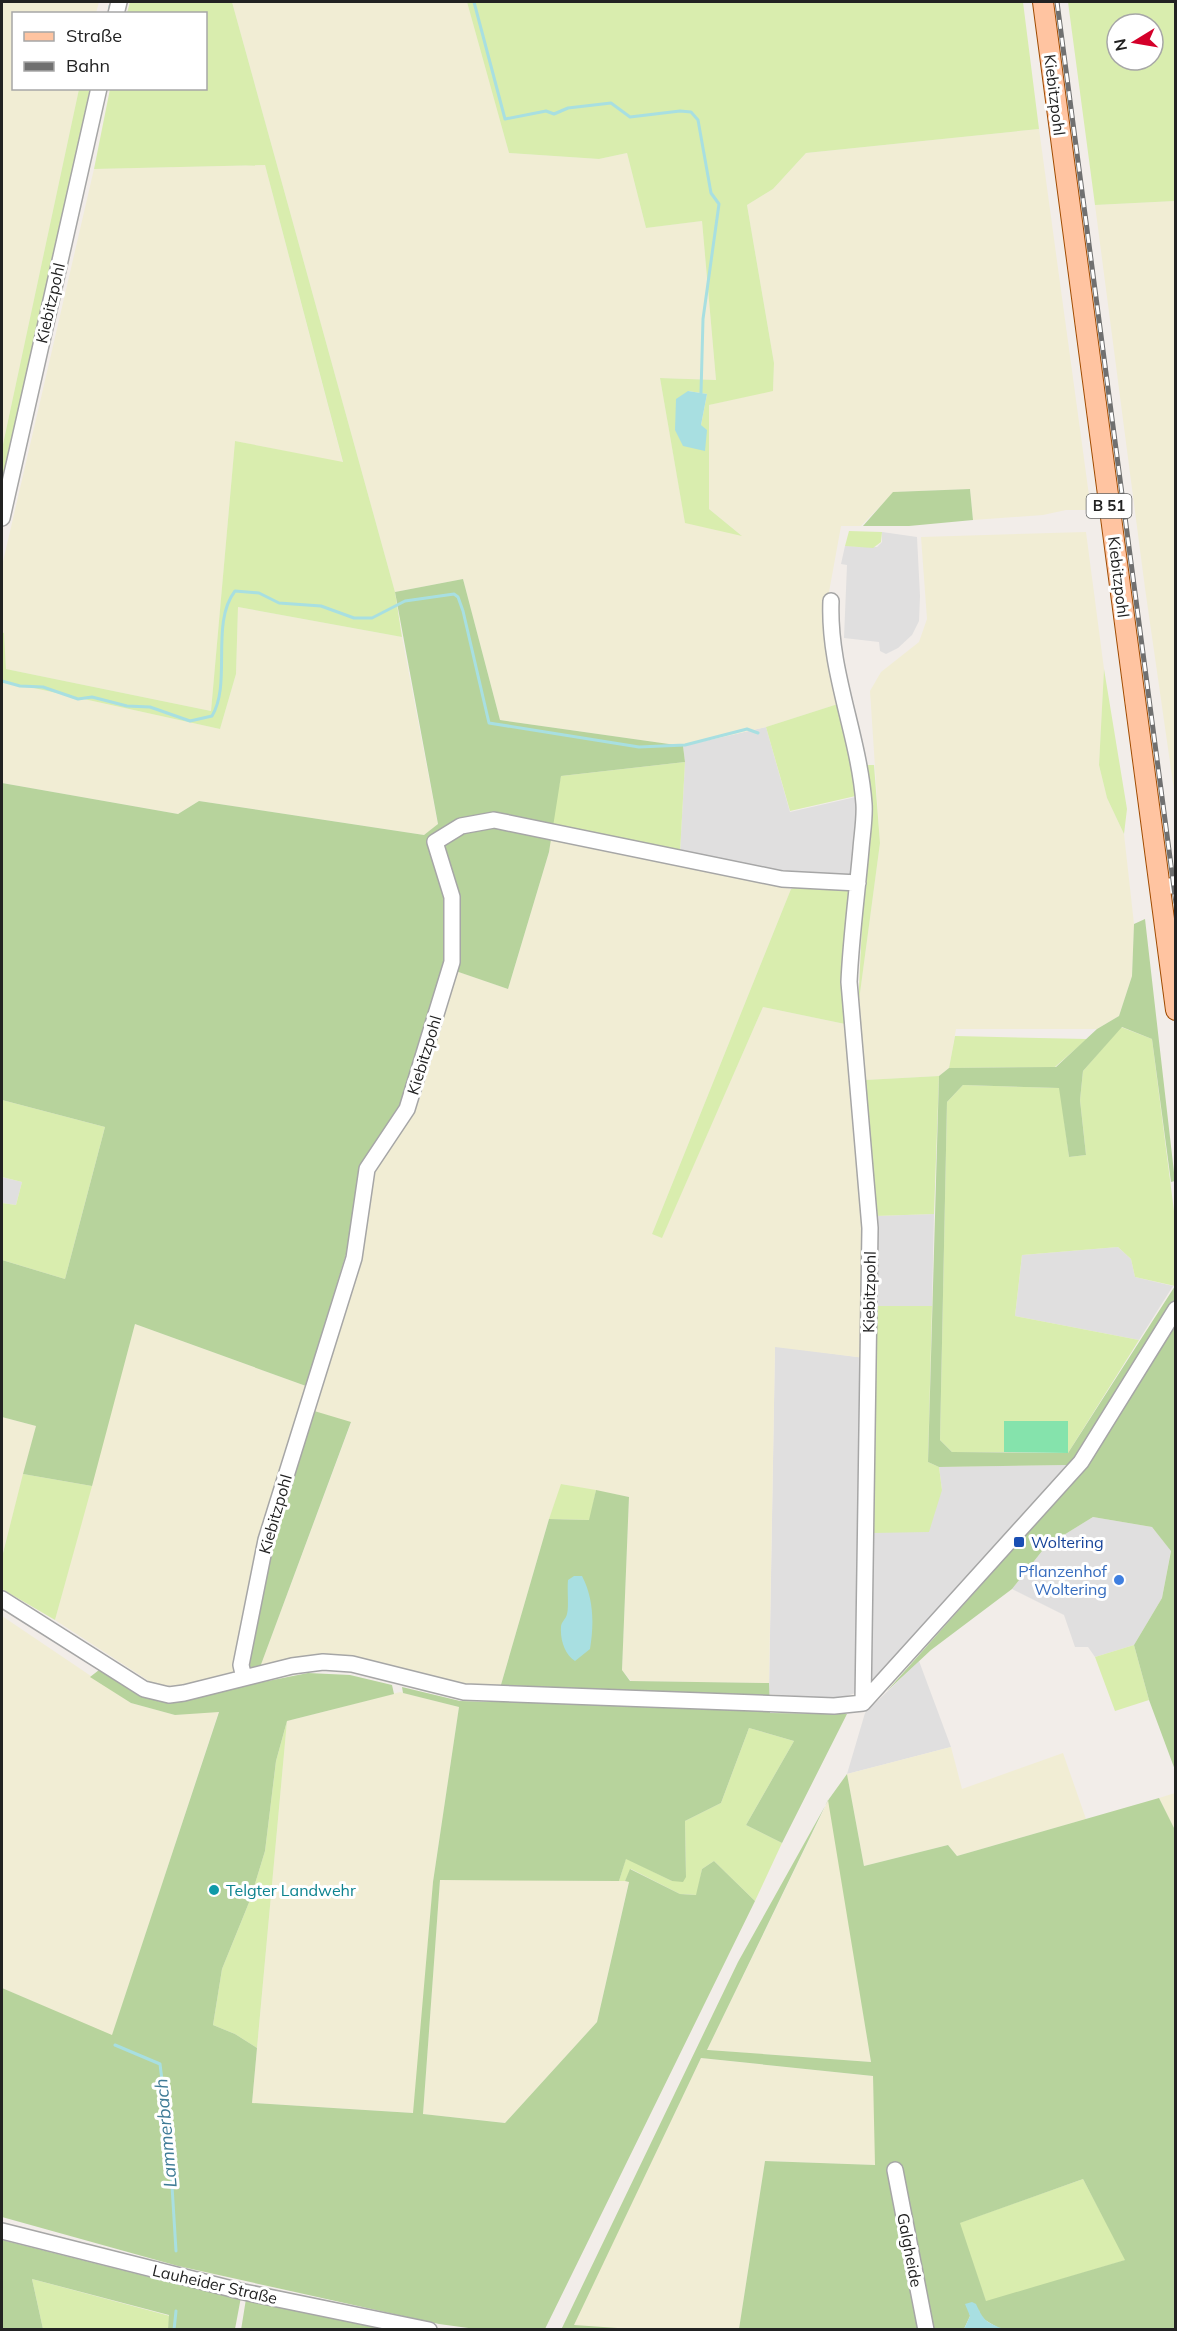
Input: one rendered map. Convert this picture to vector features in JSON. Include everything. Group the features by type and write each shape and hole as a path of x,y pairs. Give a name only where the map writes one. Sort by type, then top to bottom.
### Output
{"main road":[{"name":"Kiebitzpohl","path":"1043,2 1168,887 1176,1010"}],"street":[{"name":"Kiebitzpohl","path":"2,518 99,90"},
{"name":"Kiebitzpohl","path":"831,601 830,626 833,651 853,730 864,805 858,883 850,944 850,998 870,1228 863,1703"},
{"name":"Kiebitzpohl","path":"244,1678 241,1665 266,1540 354,1258 367,1169 407,1109 453,962 452,897 435,842 460,826 495,820 782,879 858,883"},
{"path":"2,1599 144,1689 156,1693 184,1693 292,1666 323,1662 352,1664 465,1692 823,1705 863,1703 1081,1462 1176,1309"},
{"name":"Galgheide","path":"895,2170 926,2330"},
{"name":"Lauheider Straße","path":"2,2231 244,2292 429,2330"}],"shaded area":[{"path":"2,2 99,2 96,12 12,12 12,90 79,90 2,449"},
{"path":"232,2 467,2 509,153 599,159 627,153 646,228 702,221 716,380 660,378 685,522 741,535 709,509 709,405 773,390 774,363 747,205 773,189 806,153 1039,129 1091,510 1066,510 1043,515 973,520 970,489 894,492 861,526 841,526 827,603 844,702 766,727 683,746 500,720 463,579 395,592"},
{"path":"265,165 343,463 235,441 211,711 6,669 4,633 2,632 2,566 94,169"},
{"path":"1175,201 1175,797 1095,205"},
{"path":"882,532 917,537 920,596 919,621 912,635 898,648 886,654 880,651 879,642 844,638 847,565 841,564 845,546 877,547 882,542"},
{"path":"1086,532 1104,669 1099,765 1107,798 1124,834 1134,924 1132,976 1119,1016 1097,1029 956,1029 949,1068 939,1076 865,1080 858,1008 880,843 870,691 881,672 919,642 927,619 921,537"},
{"path":"238,607 402,637 438,825 424,835 199,801 178,814 2,783 2,681 220,729 236,674"},
{"path":"766,727 790,812 860,796 857,874 849,879 781,875 680,853 685,762 683,746"},
{"path":"550,839 791,889 652,1234 662,1237 763,1007 845,1024 865,1228 865,1358 775,1347 769,1683 631,1681 622,1670 629,1497 562,1484 549,1519 500,1688 454,1683 349,1659 259,1670 351,1423 311,1410 372,1172 456,971 508,989 549,852"},
{"path":"2,1177 22,1182 16,1205 2,1203"},
{"path":"934,1214 932,1306 875,1306 875,1216"},
{"path":"1118,1247 1131,1259 1135,1277 1173,1286 1139,1340 1015,1316 1022,1255"},
{"path":"135,1324 306,1386 239,1666 233,1674 179,1686 155,1685 55,1620"},
{"path":"775,1346 865,1358 866,1533 942,1490 939,1467 1067,1465 880,1685 837,1699 769,1694"},
{"path":"2,1417 36,1426 2,1556"},
{"path":"1093,1517 1152,1527 1171,1550 1162,1598 1134,1645 1095,1657 1088,1647 1075,1647 1064,1615 1012,1589 1046,1546"},
{"path":"2,1616 131,1703 175,1715 219,1711 112,2036 2,1988"},
{"path":"919,1661 951,1747 847,1774 865,1713"},
{"path":"400,1692 459,1707 433,1882 414,2113 252,2103 287,1721"},
{"path":"951,1747 962,1789 1063,1753 1086,1819 957,1856 948,1845 864,1866 847,1774"},
{"path":"1176,1793 1175,1832 1159,1798"},
{"path":"829,1799 871,2062 707,2050"},
{"path":"440,1879 629,1881 597,2022 505,2123 423,2114"},
{"path":"701,2058 873,2076 876,2165 765,2161 739,2329 632,2330 573,2326"}],"green space":[{"path":"130,2 232,2 395,592 402,637 238,607 236,674 220,729 2,681 2,632 4,633 6,669 211,711 235,441 343,462 265,165 94,169 110,90 207,90 207,12 127,12"},
{"path":"467,2 1023,2 1039,129 806,153 773,189 747,205 774,363 773,391 709,405 709,509 742,536 685,523 660,378 716,380 702,221 646,228 627,153 599,159 509,153","holes":["688,391 707,394 701,425"]},
{"path":"1068,2 1175,2 1175,201 1095,205"},
{"path":"79,90 90,90 2,489 2,449"},
{"path":"970,489 973,520 909,526 863,526 893,492"},
{"path":"849,531 882,532 881,542 873,548 845,546"},
{"path":"463,579 500,720 683,746 685,762 561,776 549,852 508,989 444,967 402,1104 361,1165 346,1254 306,1386 135,1324 92,1486 23,1474 36,1426 2,1417 2,1260 65,1279 105,1127 2,1100 2,783 178,814 199,801 424,835 438,824 395,592"},
{"path":"1104,669 1127,809 1124,834 1107,798 1099,765"},
{"path":"844,702 860,795 790,811 766,727"},
{"path":"685,762 680,853 551,825 561,776"},
{"path":"863,765 874,765 880,843 858,1008 866,842"},
{"path":"805,884 847,886 853,894 845,1024 763,1007 662,1238 652,1234 791,889"},
{"path":"1145,919 1175,1181 1171,1182 1152,1039 1122,1027 1083,1071 1080,1100 1086,1155 1069,1157 1059,1088 963,1085 947,1102 940,1440 952,1452 1068,1453 1175,1286 1175,1299 1077,1456 1067,1465 939,1467 928,1462 939,1076 949,1068 1056,1067 1097,1029 1119,1016 1132,976 1134,924"},
{"path":"1121,1027 1152,1039 1175,1219 1175,1286 1135,1277 1131,1259 1118,1247 1022,1255 1015,1316 1139,1340 1068,1453 1068,1422 1004,1421 1004,1452 952,1452 940,1440 947,1102 963,1085 1060,1088 1069,1157 1086,1155 1080,1100 1083,1071"},
{"path":"955,1036 1087,1039 1055,1067 949,1068"},
{"path":"939,1076 934,1214 875,1216 865,1080"},
{"path":"2,1100 105,1127 65,1279 2,1260 2,1203 16,1205 22,1182 2,1177"},
{"path":"875,1306 932,1306 928,1462 939,1467 942,1490 929,1532 871,1533 875,1468"},
{"path":"1175,1322 1175,1770 1149,1700 1134,1645 1162,1598 1171,1551 1152,1527 1093,1517 1046,1546 1012,1589 931,1650 887,1691 1086,1467"},
{"path":"311,1410 351,1422 259,1670 247,1666 273,1535"},
{"path":"1004,1421 1068,1421 1068,1453 1004,1452"},
{"path":"23,1474 92,1486 55,1620 2,1589 2,1557"},
{"path":"561,1484 596,1490 590,1520 549,1519"},
{"path":"596,1490 629,1497 622,1670 630,1681 769,1683 770,1713 847,1714 782,1843 746,1825 794,1741 749,1728 721,1803 685,1821 686,1877 683,1882 672,1881 626,1859 619,1881 440,1880 423,2114 505,2123 597,2022 629,1882 625,1881 630,1869 680,1894 696,1895 702,1869 714,1861 755,1901 545,2329 483,2330 439,2324 178,2266 2,2217 2,1988 112,2035 219,1712 175,1715 131,1703 90,1677 99,1670 139,1695 161,1702 308,1673 350,1675 392,1685 394,1694 287,1721 276,1761 265,1851 250,1900 222,1969 213,2025 235,2034 257,2048 252,2103 413,2113 433,1882 459,1707 403,1693 402,1687 460,1701 496,1702 549,1519 589,1520"},
{"path":"1134,1645 1149,1700 1115,1711 1095,1657"},
{"path":"287,1721 257,2048 235,2034 213,2025 222,1969 250,1900 265,1851 276,1761"},
{"path":"749,1728 794,1741 746,1825 782,1843 755,1901 714,1861 702,1869 697,1895 680,1894 631,1869 625,1881 619,1881 626,1858 672,1881 686,1876 685,1821 721,1803"},
{"path":"847,1774 864,1866 948,1845 957,1856 1159,1798 1176,1832 1175,2329 1000,2329 980,2317 979,2310 969,2310 970,2316 964,2329 739,2329 765,2161 875,2165 873,2076 701,2058 574,2325 632,2329 561,2330 738,1962 825,1806 707,2050 871,2062 828,1801","holes":["1083,2179 1125,2260 986,2301 960,2223"]},
{"path":"1083,2179 1126,2260 986,2302 959,2223"},
{"path":"2,2240 177,2284 241,2297 235,2329 168,2329 169,2315 32,2279 43,2329 2,2329"},
{"path":"32,2279 170,2316 168,2329 43,2329"},
{"path":"246,2299 397,2330 241,2330"}],"water":[{"path":"688,391 707,394 701,425 707,430 705,451 683,446 675,430 676,399"},
{"path":"574,1576 582,1576 586,1585 591,1603 592,1621 590,1649 575,1661 566,1651 561,1632 561,1625 568,1611 568,1580"},
{"path":"972,2302 976,2304 985,2319 1001,2328 964,2329 970,2316 965,2304"}],"waterway":[{"path":"474,2 505,119 546,111 554,114 568,108 611,103 630,117 680,111 691,112 698,120 711,193 719,204 703,319 701,393"},
{"path":"109,12 110,6"},
{"path":"2,681 20,686 43,687 78,699 92,697 127,706 150,707 190,721 212,716 218,702 221,687 224,619 235,591 259,593 279,603 321,606 354,618 372,618 405,601 454,594 458,597 463,611 489,723 639,747 685,745 747,729 758,733"},
{"name":"Lammerbach","path":"115,2045 160,2064 169,2137 176,2251"},
{"name":"Lammerbach","path":"174,2330 176,2311"}],"railway":[{"path":"1057,2 1176,903"}],"place":[{"name":"Woltering","path":"1019,1542"},
{"name":"Pflanzenhof Woltering","path":"1119,1580"},
{"name":"Telgter Landwehr","path":"214,1890"}]}
